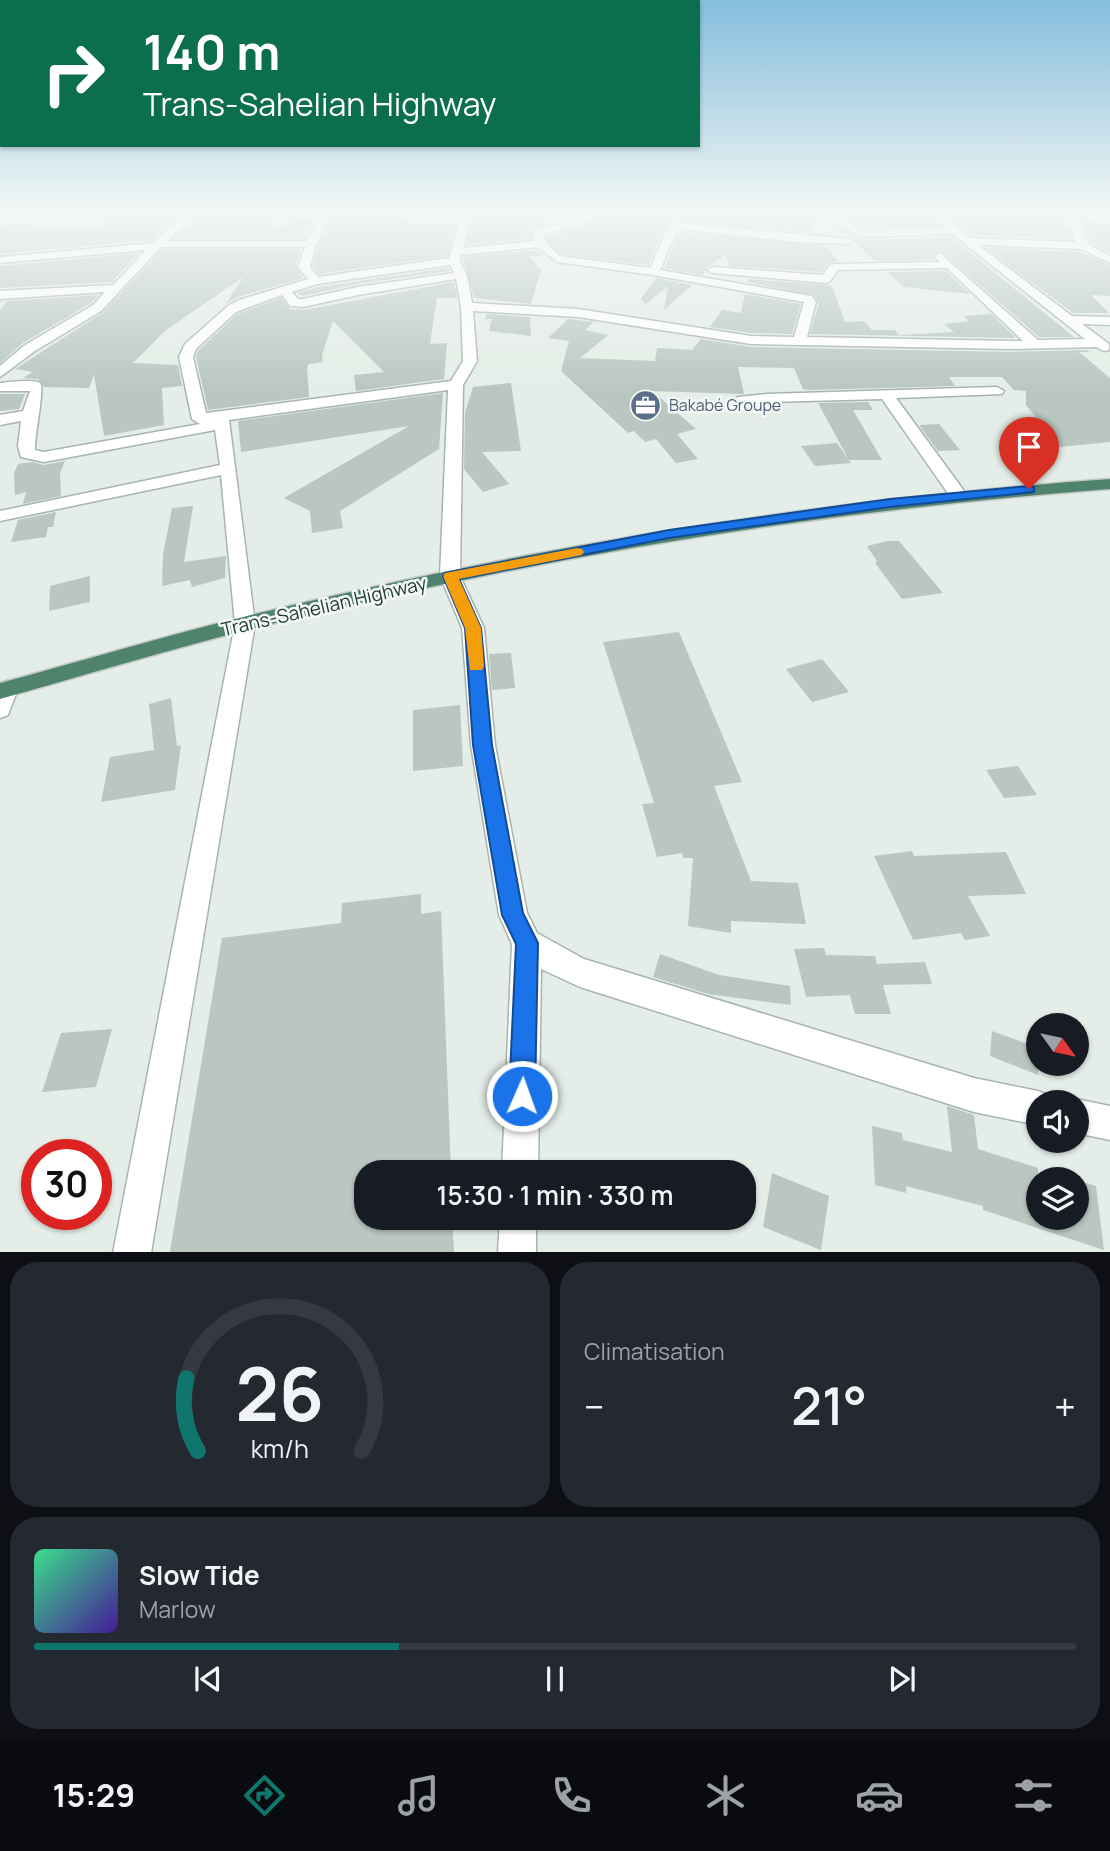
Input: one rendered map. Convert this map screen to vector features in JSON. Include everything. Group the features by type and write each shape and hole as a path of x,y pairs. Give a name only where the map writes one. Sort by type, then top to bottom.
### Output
{"highway":[{"name":"Trans-Sahelian Highway","path":"2,697 245,624 450,576 669,534 958,495 1110,484"}],"street":[{"path":"0,373 30,348 97,308 131,272"},
{"path":"308,272 315,281"},
{"path":"221,421 200,419 186,357 190,347 236,307 315,281 383,272"},
{"path":"285,290 294,303 303,303 421,272"},
{"path":"459,272 467,307 470,360 456,385 450,576 473,628 483,745 513,915 527,943 520,1160"},
{"path":"655,272 808,299 810,302 800,340"},
{"path":"697,280 708,272"},
{"path":"743,272 826,279 830,272"},
{"path":"964,272 1035,345"},
{"path":"1006,272 1105,347"},
{"path":"0,295 116,288"},
{"path":"467,307 526,308 578,313 751,340 1105,347"},
{"path":"1069,320 1110,321"},
{"path":"0,387 35,386 37,391 25,438 27,454 44,457 221,421 456,385"},
{"path":"738,402 767,398 997,391"},
{"path":"887,396 958,495"},
{"path":"0,420 29,415"},
{"path":"132,1252 245,624 229,468 221,421"},
{"path":"0,516 229,468"},
{"path":"527,943 580,972 974,1094 1026,1105"},
{"path":"1089,1119 1110,1123"},
{"path":"517,1252 518,1230"}],"building":[{"path":"0,272 121,272 112,282 0,288"},
{"path":"141,272 300,272 303,278 238,297 226,304 243,277 165,331 133,363 178,365 182,386 162,388 164,425 104,436 94,374 89,388 44,387 38,379 23,378 33,372 15,369 102,313"},
{"path":"418,272 440,272 357,284 303,296 297,293 318,287"},
{"path":"467,272 540,272 531,304 474,298"},
{"path":"887,272 947,272 970,294 904,287"},
{"path":"966,272 995,272 1074,337 1039,337"},
{"path":"1019,272 1110,272 1110,296 1091,295 1109,313 1073,313"},
{"path":"656,278 692,285 664,310 668,286 646,304 641,299"},
{"path":"748,279 829,285 845,322 864,321 872,330 895,330 899,335 954,332 944,324 969,321 963,316 991,314 1016,338 810,334 819,303 814,295 747,282"},
{"path":"454,282 457,298 437,298 430,344 447,343 444,379 356,391 354,375 384,372 333,321 322,355 323,362 309,364 307,367 309,397 208,410 196,357 198,351 237,314 281,298 290,309 304,310"},
{"path":"745,294 801,304 792,334 751,333 710,327 722,310 741,313"},
{"path":"99,295 91,303 23,343 0,363 0,310 7,301"},
{"path":"487,314 530,317 531,336 489,331 492,319 485,319"},
{"path":"568,319 594,322 585,330 608,335 580,358 655,361 657,348 692,350 701,339 751,347 1011,352 1087,350 1090,352 1079,352 1110,378 1110,442 1060,447 1026,405 1026,391 1014,390 1002,377 949,377 955,386 810,390 803,389 794,368 738,367 744,394 652,391 696,429 677,434 698,459 676,463 656,439 645,442 634,431 628,433 561,371 569,341 548,338"},
{"path":"511,383 521,451 482,452 509,484 483,492 464,469 465,413 473,387"},
{"path":"443,393 439,449 340,511 343,528 312,533 310,511 284,498 409,426 241,452 238,421"},
{"path":"0,394 25,394 19,409 0,411"},
{"path":"868,402 873,410 853,410 882,460 849,460 818,403"},
{"path":"939,424 960,450 938,451 919,425"},
{"path":"837,443 851,463 815,466 801,446"},
{"path":"65,461 60,473 61,496 23,504 26,492 15,495 14,473 18,464 32,462 44,465"},
{"path":"193,506 184,562 226,556 225,578 192,587 190,580 162,586 163,555 172,508"},
{"path":"56,512 53,527 48,527 46,537 11,542 18,520"},
{"path":"899,541 943,593 902,599 875,563 877,561 867,546"},
{"path":"90,576 90,602 49,611 50,586"},
{"path":"679,632 742,782 714,786 751,881 798,883 806,924 731,921 731,933 688,926 693,858 683,858 682,853 657,857 642,804 654,803 603,642"},
{"path":"511,653 515,688 492,690 489,654"},
{"path":"822,659 849,692 812,702 786,669"},
{"path":"171,698 177,746 181,745 175,790 101,802 110,757 154,750 149,704"},
{"path":"460,705 463,766 413,771 413,710"},
{"path":"1018,766 1037,795 1004,798 986,770"},
{"path":"912,851 914,856 1006,852 1026,894 968,896 990,936 965,940 961,933 913,940 874,856"},
{"path":"421,894 421,914 441,911 451,1160 354,1160 354,1230 453,1230 454,1252 170,1252 222,938 341,923 342,903"},
{"path":"824,948 826,955 875,956 877,964 925,962 932,984 883,985 891,1014 855,1014 850,995 806,997 794,949"},
{"path":"660,954 719,975 790,986 791,1005 708,994 653,977"},
{"path":"112,1029 96,1087 42,1092 61,1033"},
{"path":"992,1031 1026,1044 1026,1070 990,1056"},
{"path":"947,1106 974,1115 978,1149 1035,1167 1026,1167 1026,1224 983,1210 983,1206 906,1186 906,1193 875,1185 872,1126 902,1133 903,1140 952,1152"},
{"path":"772,1173 829,1196 821,1250 763,1227"},
{"path":"1089,1184 1096,1186 1104,1250 1044,1230 1089,1230"}],"slow traffic":[{"path":"476,666 473,628 450,576 577,552"}],"place":[{"name":"Bakabé Groupe","path":"646,405"}],"route":[{"path":"522,1096 527,943 513,915 483,745 473,628 450,576 669,534 890,503 1029,489"}]}
